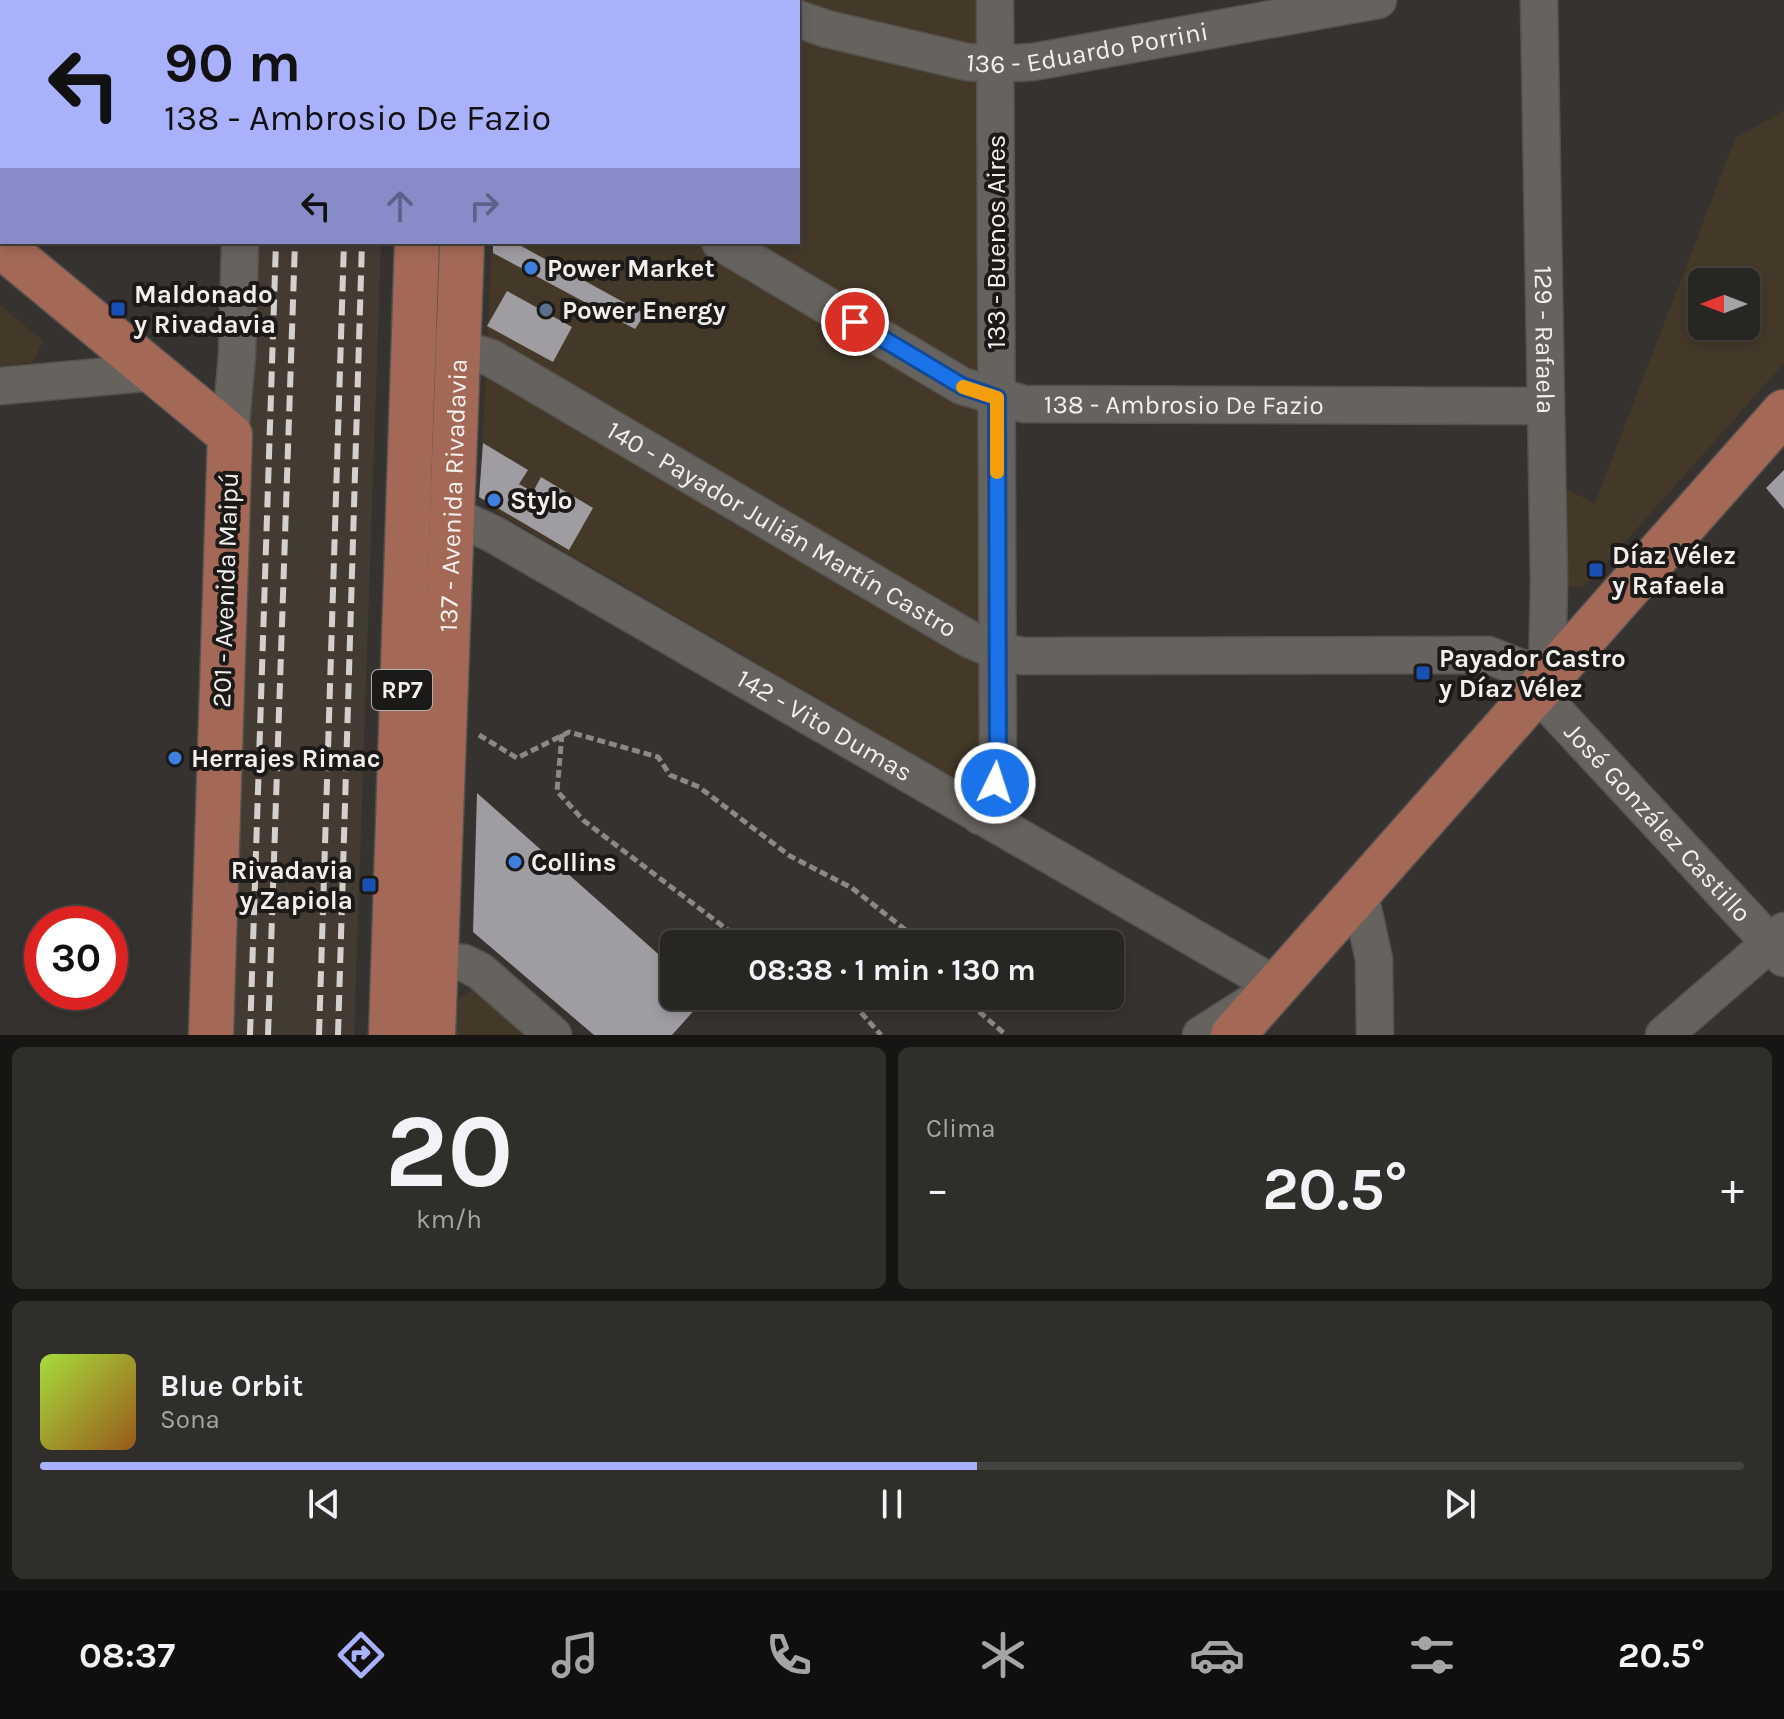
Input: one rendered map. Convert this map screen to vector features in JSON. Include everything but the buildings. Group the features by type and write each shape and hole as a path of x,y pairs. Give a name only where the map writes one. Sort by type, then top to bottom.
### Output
{"main road":[{"name":"137 - Avenida Rivadavia","path":"391,1035 417,244"},
{"name":"137 - Avenida Rivadavia","path":"433,1035 462,244"},
{"path":"0,245 230,435"},
{"path":"1233,1035 1784,412"},
{"name":"201 - Avenida Maipú","path":"211,1035 230,435"}],"street":[{"name":"133 - Buenos Aires","path":"980,816 998,772 995,0"},
{"name":"136 - Eduardo Porrini","path":"800,20 967,62 996,64 1033,62 1378,0"},
{"name":"129 - Rafaela","path":"1539,0 1549,582 1547,678"},
{"name":"201 - Avenida Maipú","path":"230,435 237,355 240,244"},
{"name":"138 - Ambrosio De Fazio","path":"723,244 962,386 1024,404 1546,406"},
{"name":"140 - Payador Julián Martín Castro","path":"413,346 458,348 491,358 969,639 997,651 1023,656 1488,655 1547,678"},
{"path":"0,386 155,372"},
{"name":"142 - Vito Dumas","path":"454,516 493,534 1277,986"},
{"name":"José González Castillo","path":"1547,678 1553,709 1779,944"},
{"path":"1359,891 1374,959 1375,1035"},
{"path":"1664,1035 1779,944"},
{"path":"393,960 464,963 480,971 553,1035"},
{"path":"1201,1035 1277,986"},
{"path":"1257,1035 1277,986"}],"path":[{"path":"444,713 517,758 569,732 658,757 670,775 699,787 790,856 852,888 906,930"},
{"path":"562,733 557,791 583,820 729,930"},
{"path":"859,1010 881,1035"},
{"path":"977,1010 1006,1035"}],"shaded area":[{"path":"800,0 981,0 987,768 969,786 490,508 480,498 492,244 800,244"},
{"path":"1784,111 1784,363 1592,579 1583,587 1572,587 1565,582 1562,488 1595,503 1736,137"},
{"path":"253,244 381,244 354,1035 229,1035"},
{"path":"0,305 43,341 33,362 0,366"},
{"path":"474,990 526,1035 456,1035 457,1003 461,996"}],"railway":[{"path":"250,1035 276,244"},
{"path":"268,1035 295,244"},
{"path":"319,1035 344,244"},
{"path":"338,1035 362,244"}],"slow traffic":[{"path":"963,387 997,398 997,472"}],"place":[{"name":"Power Market","path":"531,268"},
{"name":"Maldonado y Rivadavia","path":"118,309"},
{"name":"Power Energy","path":"546,310"},
{"name":"Stylo","path":"494,500"},
{"name":"Díaz Vélez y Rafaela","path":"1596,570"},
{"name":"Payador Castro y Díaz Vélez","path":"1423,673"},
{"name":"Herrajes Rimac","path":"175,758"},
{"name":"Collins","path":"515,862"},
{"name":"Rivadavia y Zapiola","path":"369,885"}],"route":[{"path":"855,322 962,386 997,398 998,772 995,783"}]}
